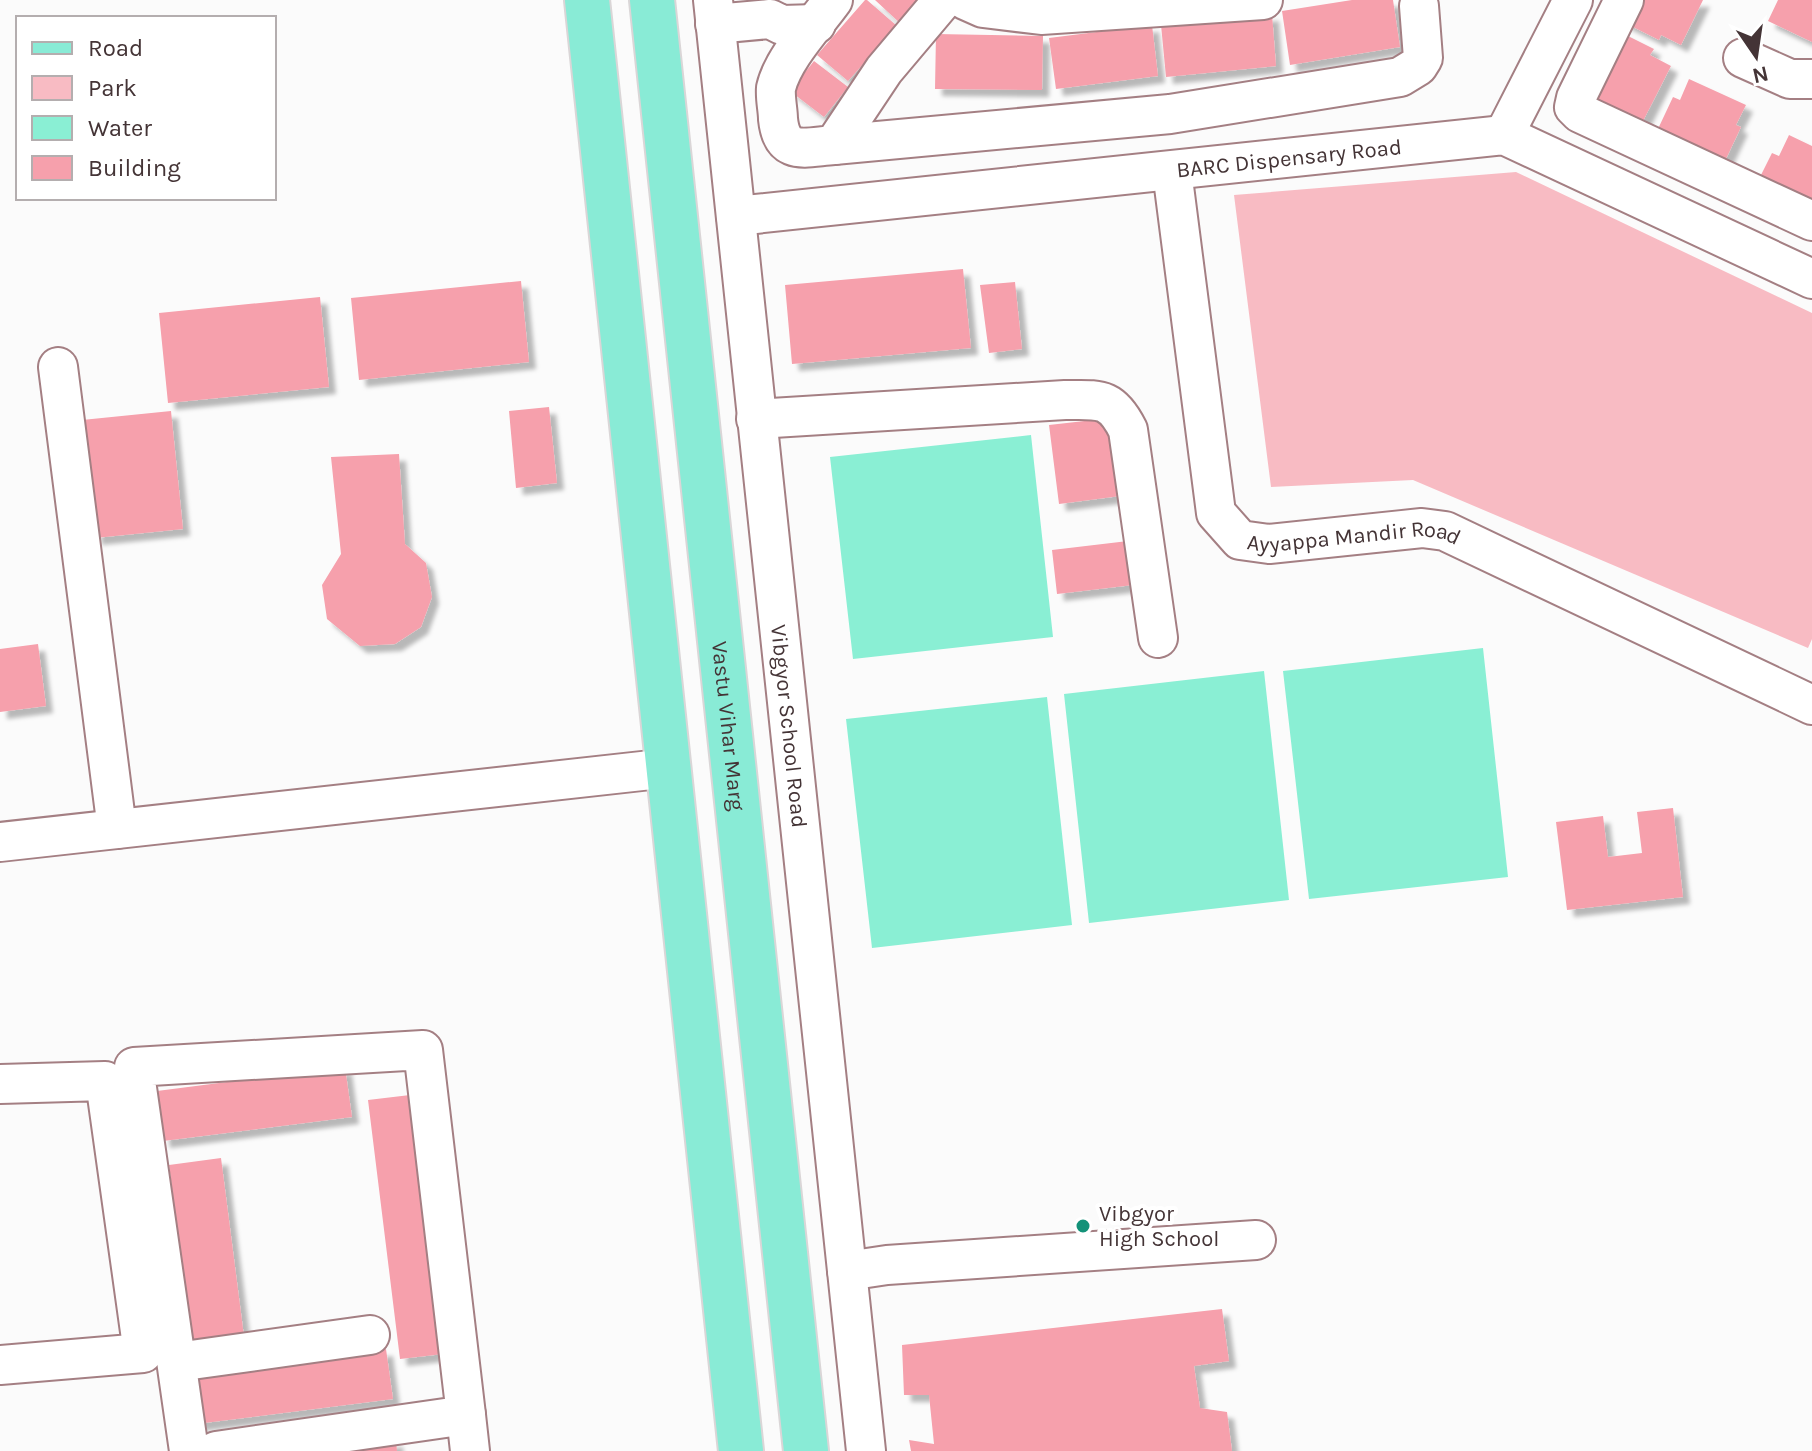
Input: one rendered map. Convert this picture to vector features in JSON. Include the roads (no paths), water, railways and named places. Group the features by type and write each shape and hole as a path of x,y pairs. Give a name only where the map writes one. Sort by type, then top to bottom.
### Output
{"main road":[{"path":"587,0 741,1451"},
{"name":"Vastu Vihar Marg","path":"652,0 806,1451"}],"street":[{"path":"834,145 884,70 943,0"},
{"path":"965,0 983,8 1041,15 1241,1"},
{"path":"1573,0 1504,135 1812,279"},
{"path":"1624,0 1574,107 1580,113 1812,221"},
{"path":"803,12 776,90 780,136 789,145 801,148 1170,114 1400,77 1418,66 1423,58 1419,6"},
{"path":"715,21 771,34 803,12"},
{"name":"Vibgyor School Road","path":"715,21 866,1451"},
{"path":"1743,58 1790,79 1812,79"},
{"name":"BARC Dispensary Road","path":"736,216 1504,135"},
{"name":"Ayyappa Mandir Road","path":"1172,171 1216,513 1240,540 1269,544 1422,528 1445,531 1812,705"},
{"path":"58,367 117,829"},
{"path":"756,419 1102,400 1120,413 1128,430 1158,638"},
{"path":"0,842 669,768"},
{"path":"189,1451 134,1067 423,1050 468,1433 216,1451"},
{"path":"0,1084 105,1081 143,1353 0,1365"},
{"path":"847,1271 902,1264 1256,1240"},
{"path":"177,1362 370,1335"}],"water":[{"path":"1031,435 1053,637 853,659 830,457"},
{"path":"1483,648 1508,877 1309,899 1283,671"},
{"path":"1264,671 1289,900 1089,923 1064,694"},
{"path":"1047,697 1072,925 872,948 846,719"}],"place":[{"name":"Vibgyor High School","path":"1083,1226"}]}
